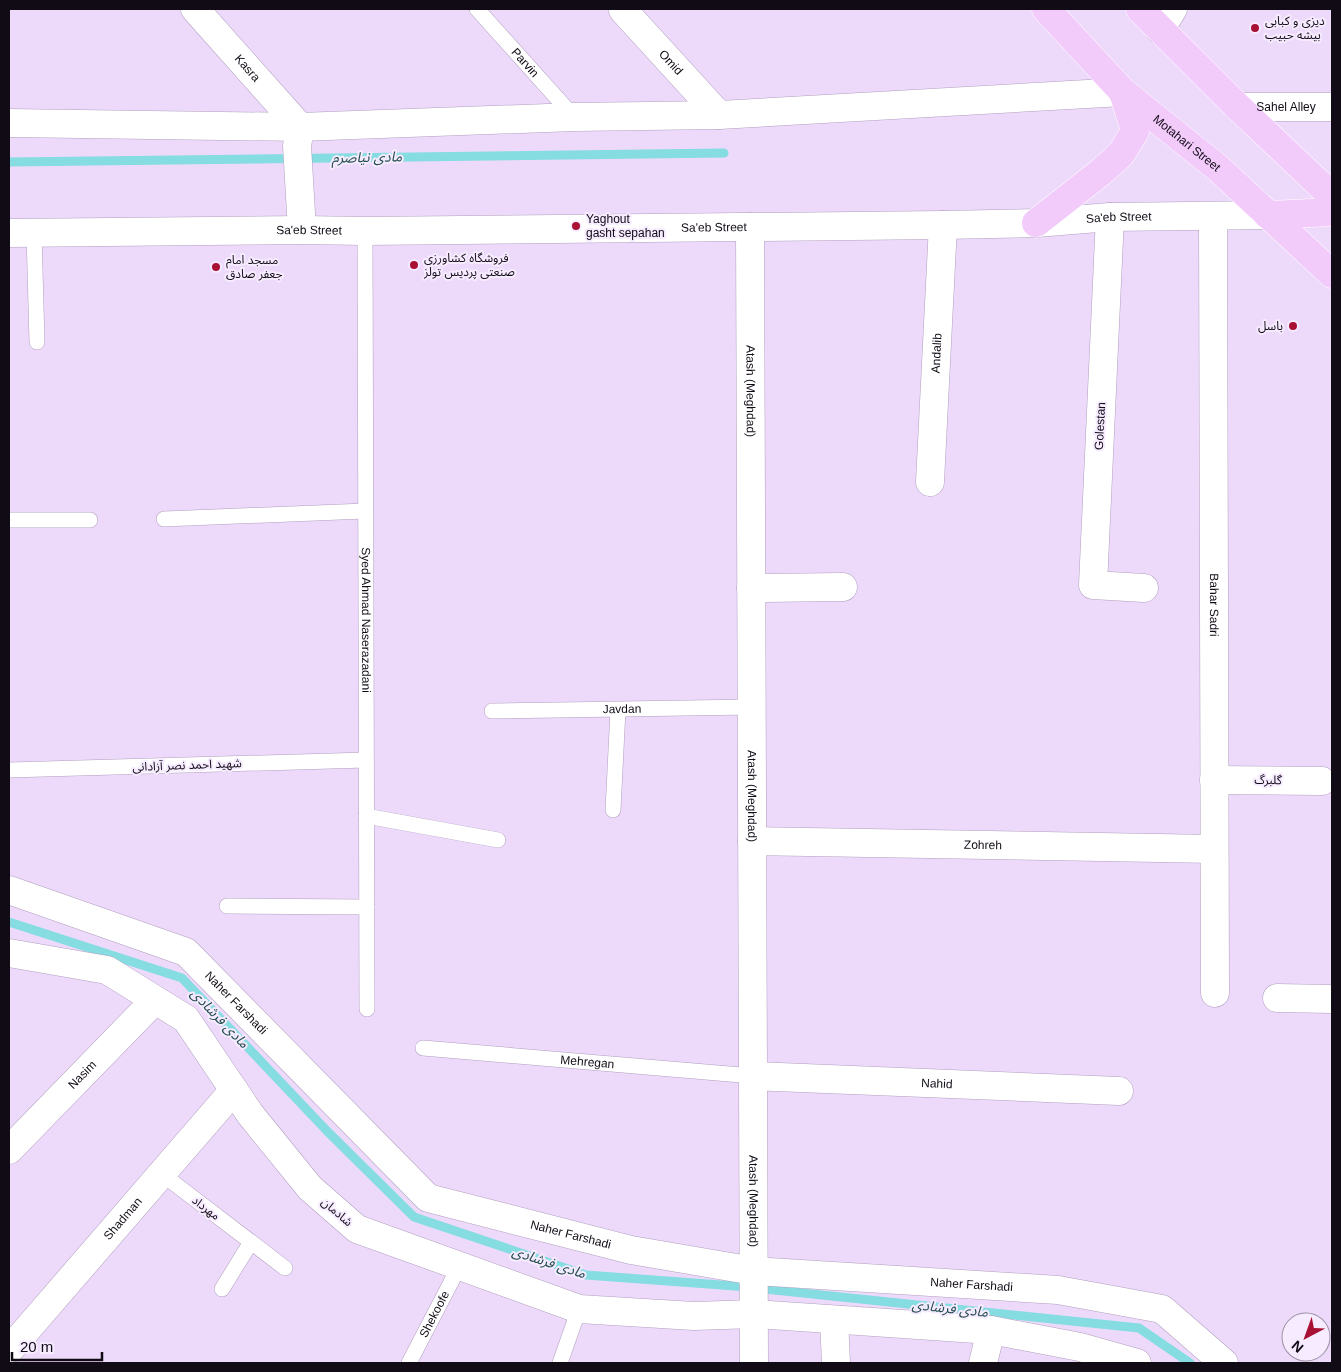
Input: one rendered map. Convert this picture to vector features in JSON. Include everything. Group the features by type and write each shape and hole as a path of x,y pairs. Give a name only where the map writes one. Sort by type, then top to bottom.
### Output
{"main road":[{"name":"Motahari Street","path":"1046,9 1123,92 1219,169 1332,274"},
{"path":"1140,9 1167,19 1238,107 1332,196"},
{"path":"1036,223 1121,154 1135,131 1123,92"},
{"path":"1268,215 1332,212"}],"street":[{"name":"Kasra","path":"195,9 299,148"},
{"name":"Omid","path":"624,10 719,115"},
{"path":"9,123 299,148 574,117 719,115 1123,92"},
{"name":"Sahel Alley","path":"1238,107 1332,107"},
{"path":"299,148 302,230"},
{"name":"Sa'eb Street","path":"21,233 943,225 1036,223 1110,216 1268,215"},
{"name":"Golestan","path":"1110,216 1093,585 1144,588"},
{"name":"Bahar Sadri","path":"1212,216 1215,993"},
{"name":"Andalib","path":"930,482 943,225"},
{"name":"Atash (Meghdad)","path":"750,227 754,1363"},
{"path":"751,588 842,587"},
{"name":"گلبرگ","path":"1214,780 1322,781"},
{"name":"Zohreh","path":"752,841 1214,850"},
{"name":"Naher Farshadi","path":"9,890 186,952 428,1198 630,1250 754,1291 1058,1290 1162,1309 1224,1363"},
{"name":"شادمان","path":"9,953 107,970 186,1019 250,1114 310,1188 357,1229 579,1309 694,1316 754,1291"},
{"path":"1277,998 1332,999"},
{"name":"Nasim","path":"9,1150 155,1000"},
{"name":"Nahid","path":"753,1076 1119,1091"},
{"name":"Shadman","path":"16,1352 162,1174 234,1090"},
{"path":"754,1291 790,1316 991,1330 1078,1355 1136,1363"},
{"path":"834,1320 836,1363"},
{"path":"984,1363 991,1330"}],"lane":[{"name":"Parvin","path":"477,9 574,117"},
{"name":"Syed Ahmad Naserazadani","path":"366,231 367,1009"},
{"path":"21,233 37,342"},
{"path":"164,519 365,511"},
{"path":"9,520 90,520"},
{"name":"Javdan","path":"492,711 752,708"},
{"path":"613,810 618,710"},
{"name":"شهید احمد نصر آزادانی","path":"9,770 366,760"},
{"path":"366,816 498,840"},
{"path":"227,906 367,907"},
{"name":"Mehregan","path":"423,1048 753,1076"},
{"name":"مهرداد","path":"162,1174 285,1268"},
{"path":"222,1289 251,1242"},
{"name":"Shekoofe","path":"409,1363 460,1265"},
{"path":"560,1363 579,1309"}],"waterway":[{"name":"مادی نیاصرم","path":"9,162 724,153"},
{"name":"مادی فرشادی","path":"9,922 182,978 327,1131 414,1217 586,1275 735,1286 1139,1328 1190,1363"}],"place":[{"name":"دیزی و کبابی بیشه حبیب","path":"1255,28"},
{"name":"Yaghout gasht sepahan","path":"576,226"},
{"name":"فروشگاه کشاورزی صنعتی پردیس تولز","path":"414,265"},
{"name":"مسجد امام جعفر صادق","path":"216,267"},
{"name":"باسل","path":"1293,326"}]}
